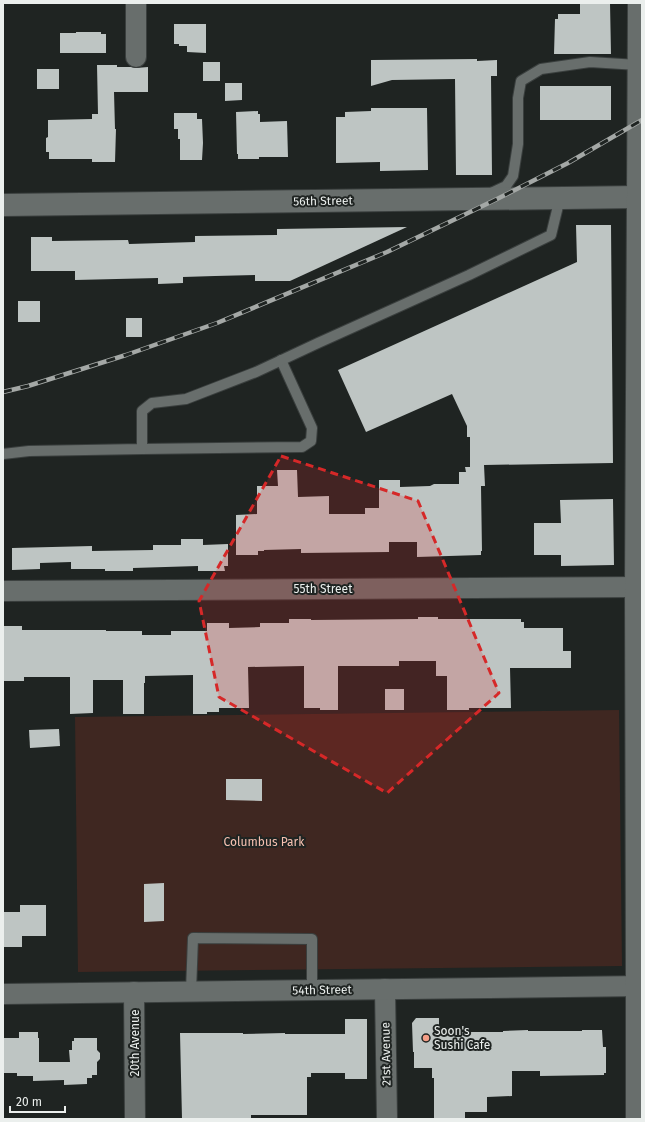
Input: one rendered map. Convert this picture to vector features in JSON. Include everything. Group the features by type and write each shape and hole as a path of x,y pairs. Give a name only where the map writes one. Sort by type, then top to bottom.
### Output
{"street":[{"path":"136,3 136,57"},
{"path":"636,1119 640,987 640,197 638,3"},
{"name":"56th Street","path":"3,205 640,197"},
{"name":"55th Street","path":"3,591 639,587"},
{"name":"54th Street","path":"3,994 640,987"},
{"name":"21st Avenue","path":"385,989 388,1119"},
{"name":"20th Avenue","path":"134,992 135,1119"}],"lane":[{"path":"486,199 486,196 506,186 513,176 518,144 518,98 521,81 540,69 590,62 638,65"},
{"path":"142,450 142,411 152,402 186,398 256,372 469,275 551,235 560,198"},
{"path":"3,454 29,451 302,447 311,441 312,428 281,360"},
{"path":"192,991 193,938 312,939 312,990"}],"highlighted area":[{"path":"281,456 418,501 499,693 387,793 219,697 199,601"}],"green space":[{"name":"Columbus Park","path":"619,710 622,966 78,972 75,717"}],"building":[{"path":"580,3 610,3 611,54 554,54 555,19 558,19 558,14 580,14"},
{"path":"174,24 206,24 206,53 187,52 187,46 179,46 179,44 174,44"},
{"path":"101,32 101,34 106,34 106,53 60,53 60,33"},
{"path":"477,59 477,61 497,60 497,76 491,76 492,175 456,175 455,79 392,80 371,86 371,60"},
{"path":"203,62 220,62 220,81 203,81"},
{"path":"97,65 117,65 117,67 136,68 148,67 148,92 114,92 116,129 115,162 92,162 92,159 49,159 49,152 46,152 48,120 92,119 92,114 98,114"},
{"path":"37,69 59,69 59,89 37,89"},
{"path":"225,83 242,83 242,100 225,101"},
{"path":"540,86 611,86 611,120 540,120"},
{"path":"371,108 427,108 428,170 380,171 380,162 336,163 336,117 345,117 345,112 371,111"},
{"path":"258,111 258,114 260,114 260,122 287,121 288,157 238,159 236,112"},
{"path":"174,113 197,113 197,119 202,119 202,160 180,160 180,139 178,139 178,129 174,129"},
{"path":"576,225 611,225 613,463 484,465 485,486 481,486 481,555 417,557 417,542 389,542 389,552 301,553 301,549 264,550 258,551 258,555 236,555 236,515 257,514 257,486 278,486 277,470 297,470 298,497 329,496 329,514 365,514 365,508 379,508 379,480 400,480 400,487 430,486 434,484 459,484 459,472 466,472 465,467 470,467 470,437 467,437 467,426 452,394 366,432 338,370 577,262"},
{"path":"407,227 290,281 255,281 255,275 183,277 183,283 158,284 158,278 75,280 75,271 31,271 31,237 52,237 52,241 128,240 129,244 195,242 195,236 277,235 277,229"},
{"path":"18,301 40,301 40,322 18,322"},
{"path":"126,318 142,318 142,337 126,337"},
{"path":"613,499 614,565 561,566 561,555 534,555 534,523 561,523 560,500"},
{"path":"181,539 203,539 203,545 228,544 228,566 224,566 225,571 198,571 198,566 133,568 133,571 105,571 105,569 71,569 71,562 40,563 40,569 12,570 12,548 92,546 92,551 153,550 153,545 181,545"},
{"path":"418,617 438,617 438,619 521,619 521,622 524,622 524,628 563,628 563,651 571,651 571,668 510,668 511,708 469,708 469,710 447,710 447,676 436,676 436,661 399,661 399,666 338,666 338,710 304,708 304,666 248,667 249,708 219,708 219,712 207,712 207,714 193,714 193,675 145,676 144,714 123,714 123,680 93,680 93,713 70,714 70,677 24,677 24,681 3,681 3,626 22,626 22,630 142,631 142,635 171,635 171,631 207,631 207,623 229,623 229,628 260,627 260,623 289,623 289,619 418,619"},
{"path":"385,689 404,689 404,710 385,710"},
{"path":"59,729 60,746 30,748 29,730"},
{"path":"226,779 262,779 262,801 226,800"},
{"path":"164,883 164,921 144,922 144,884"},
{"path":"20,905 46,905 46,936 22,936 22,947 3,947 3,912 20,912"},
{"path":"416,1018 439,1018 439,1032 602,1030 603,1047 606,1047 606,1073 604,1073 604,1075 540,1076 540,1071 512,1071 512,1096 487,1097 487,1112 465,1112 465,1119 434,1119 434,1078 432,1078 432,1068 414,1068 412,1023"},
{"path":"345,1019 367,1019 367,1079 345,1079 345,1073 311,1073 311,1077 307,1077 307,1115 251,1115 251,1119 182,1119 180,1033 345,1034"},
{"path":"19,1032 38,1032 39,1062 70,1062 69,1050 72,1050 72,1041 74,1041 74,1038 97,1038 97,1050 100,1053 100,1059 97,1062 97,1075 92,1075 92,1078 87,1078 87,1084 64,1085 64,1080 33,1081 33,1076 17,1076 17,1073 3,1073 3,1038 19,1038"}],"railway":[{"path":"3,392 28,386 126,355 217,323 387,252 568,163 642,120"}],"place":[{"name":"Soon's Sushi Cafe","path":"426,1038"}]}
